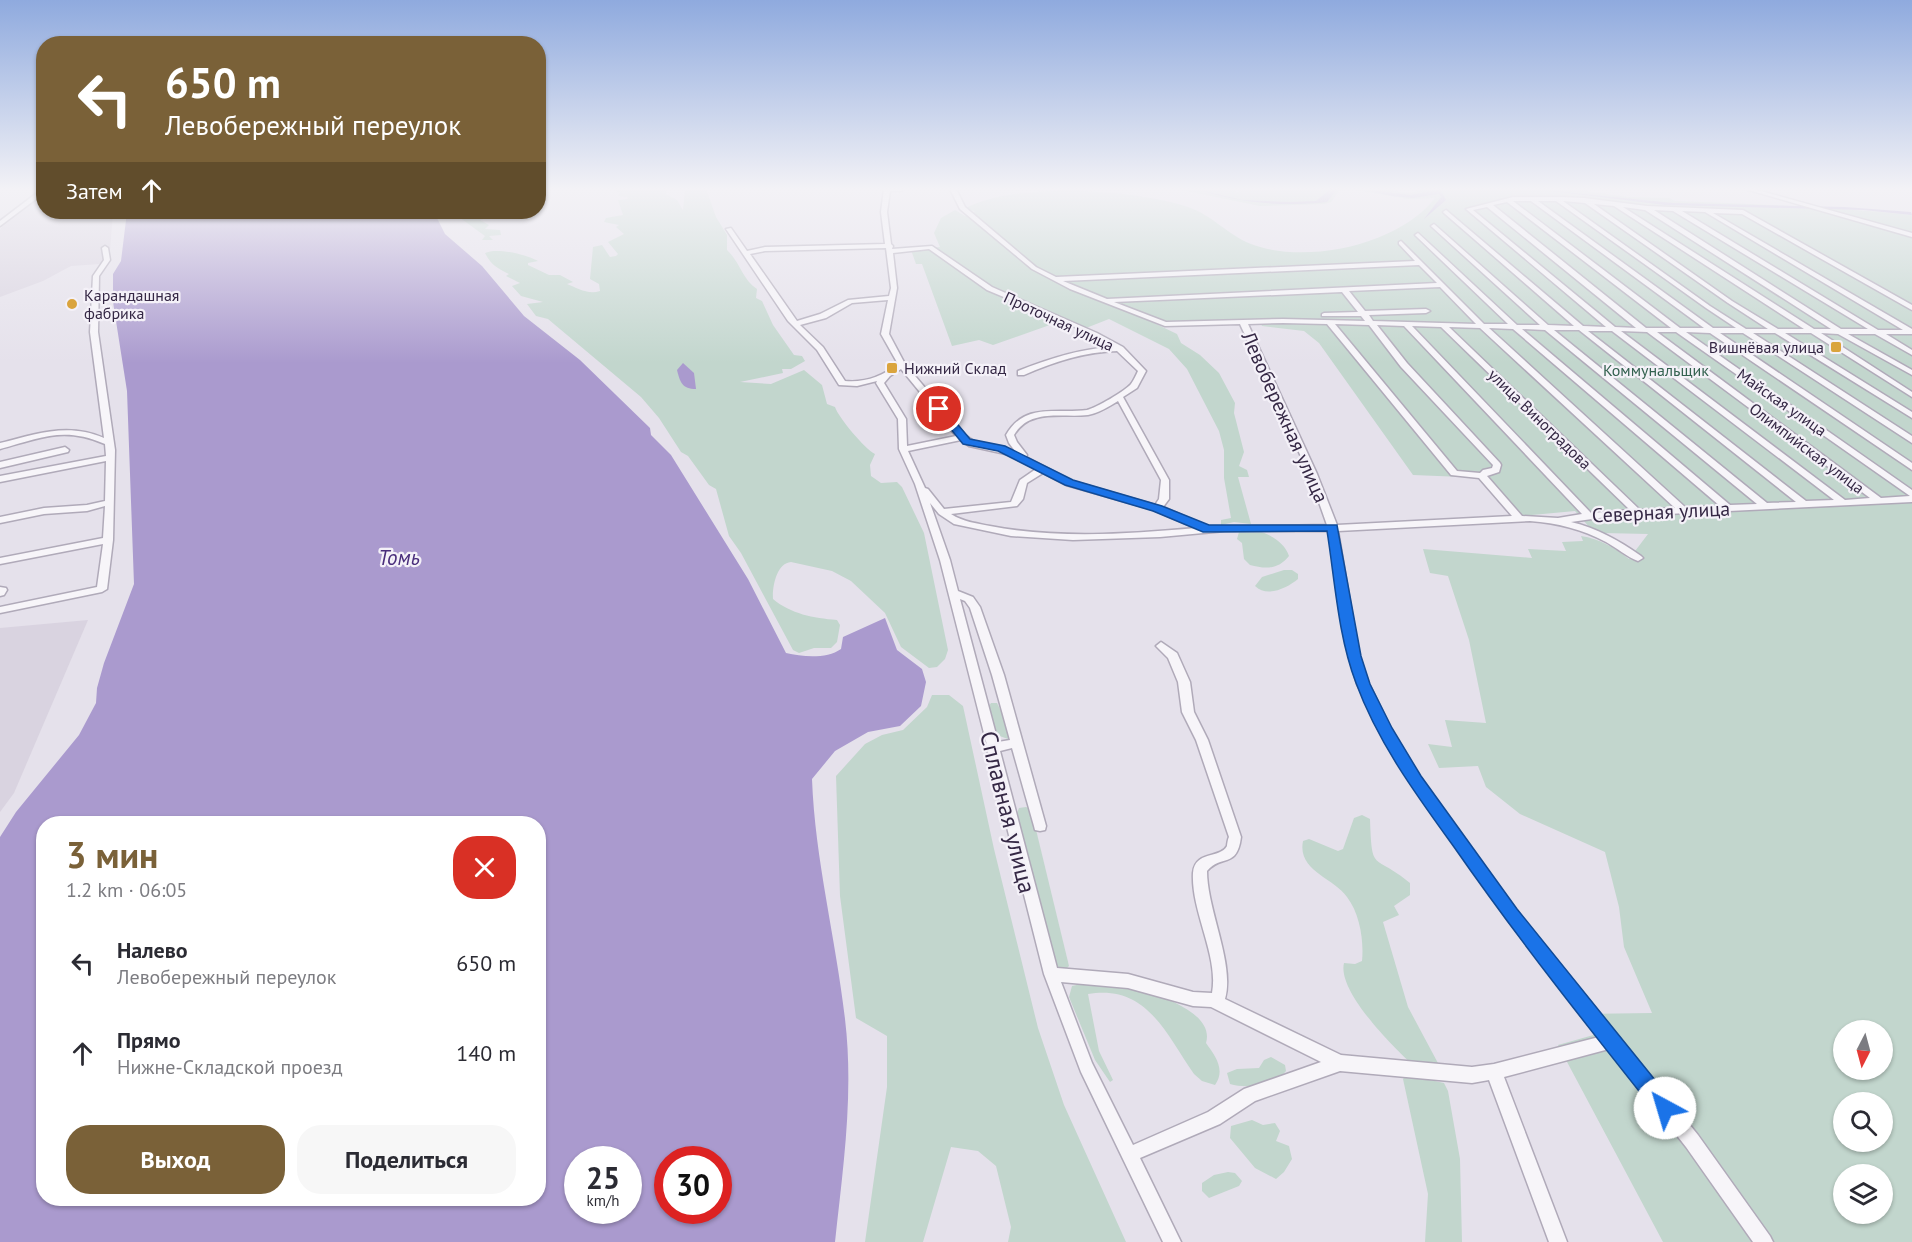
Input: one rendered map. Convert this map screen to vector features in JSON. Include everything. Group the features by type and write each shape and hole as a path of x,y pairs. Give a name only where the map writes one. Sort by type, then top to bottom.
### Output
{"street":[{"path":"743,247 795,324 820,349 842,382 852,384 886,376 902,365"},
{"name":"Проточная улица","path":"748,253 765,249 930,247 998,292 1097,335 1120,349 1142,371 1134,386 1119,396"},
{"path":"1009,247 1027,262 1072,288 1165,324 1329,322 1679,331 1912,332"},
{"path":"1405,247 1482,326 1683,510"},
{"path":"1430,247 1515,327 1727,507"},
{"path":"1457,247 1547,328 1764,506"},
{"path":"1487,247 1581,328 1804,504"},
{"path":"1515,247 1615,329 1844,503"},
{"name":"Олимпийская улица","path":"1542,247 1646,330 1879,501"},
{"name":"Майская улица","path":"1569,247 1679,331 1912,494"},
{"path":"1598,247 1713,331 1912,467"},
{"path":"1625,247 1745,332 1912,440"},
{"path":"1653,247 1778,332 1912,416"},
{"path":"1680,247 1810,332 1912,394"},
{"path":"1708,247 1842,333 1912,374"},
{"path":"1735,247 1912,353"},
{"path":"1768,247 1912,332"},
{"path":"1805,247 1912,308"},
{"path":"0,610 102,589 108,540 110,458 94,332 96,276 106,260 108,249 105,248"},
{"path":"890,249 893,298 886,321 885,334 902,365 962,437 972,444 1001,449 1041,470 1095,492 1158,508 1207,529"},
{"path":"1056,279 1419,263"},
{"path":"1107,300 1443,285"},
{"path":"1344,289 1404,365 1497,465 1496,470 1485,472 1482,476"},
{"path":"795,324 823,316 850,301 893,298"},
{"path":"1257,317 1426,311"},
{"name":"Левобережная улица","path":"1243,322 1313,474 1332,528 1354,656 1363,684 1386,730 1448,828 1523,929 1692,1141 1764,1242"},
{"path":"1329,322 1454,473 1482,476 1518,518"},
{"path":"1407,325 1588,515"},
{"name":"улица Виноградова","path":"1444,326 1637,512"},
{"path":"1022,374 1041,364 1107,349 1120,349"},
{"name":"Сплавная улица","path":"886,376 880,383 902,419 903,449 919,484 945,560 991,748 1051,974 1086,1067 1172,1242"},
{"path":"1029,462 1013,443 1011,430 1019,423 1042,415 1093,411 1119,396 1165,480 1164,499 1158,508"},
{"path":"0,446 44,434 74,429 109,442"},
{"path":"903,449 962,437"},
{"path":"0,465 65,450"},
{"path":"0,479 110,458"},
{"path":"942,512 1014,504 1018,499 1023,482 1041,470"},
{"path":"919,484 942,512 957,522 976,528 1040,536 1149,535 1207,529 1332,528 1518,518 1557,520 1608,536 1638,558"},
{"name":"Северная улица","path":"1557,520 1588,515 1637,512 1912,499"},
{"path":"0,520 44,511 87,508 110,502"},
{"path":"0,561 108,540"},
{"path":"953,593 969,600 975,607 1040,826"},
{"path":"1161,646 1173,656 1186,690 1188,712 1206,750 1235,837 1230,854 1207,862 1200,870 1200,895 1216,957 1220,991 1218,997 1212,1000"},
{"path":"991,748 1017,743"},
{"path":"1051,974 1128,981 1193,999 1212,1000 1340,1063 1447,1075 1494,1072 1611,1041"},
{"path":"1130,1154 1214,1118 1250,1095 1340,1063"},
{"path":"1494,1072 1558,1242"}],"shaded area":[{"path":"0,247 110,247 110,251 100,264 71,266 43,281 0,297"},
{"path":"88,620 14,793 0,812 0,628"}],"green space":[{"path":"593,247 603,247 610,257 618,254 612,247 727,247 748,280 757,289 756,298 762,301 773,325 794,355 802,356 805,361 791,369 782,369 783,373 740,382 771,384 804,370 822,385 827,404 835,407 852,432 875,454 870,465 871,476 881,483 897,482 902,487 924,533 948,650 945,659 937,667 929,668 901,647 885,613 851,581 832,571 791,562 782,566 779,571 773,588 773,599 795,612 837,620 840,625 837,642 831,648 814,648 799,653 793,650 741,553 729,536 716,489 709,485 688,456 681,452 659,418 641,397 548,319 536,316 527,304 543,302 521,296 512,286 520,283 506,276 509,274 495,266 485,253 504,251 527,256 538,261 528,263 528,265 549,275 560,275 573,282 567,284 587,292 600,291 599,284 590,279"},
{"name":"Коммунальщик","path":"940,247 1262,247 1298,252 1345,247 1912,247 1912,1242 1663,1242 1558,1045 1597,1034 1581,1014 1652,1013 1624,947 1619,907 1605,852 1520,814 1486,787 1478,766 1439,768 1428,744 1452,747 1445,720 1486,723 1469,640 1448,576 1430,573 1423,549 1532,558 1528,549 1566,551 1562,542 1583,541 1581,536 1606,544 1629,559 1648,534 1602,533 1591,529 1575,511 1520,516 1487,478 1413,475 1319,343 1304,331 1262,326 1259,320 1159,321 1129,311 1177,334 1181,343 1200,355 1219,373 1235,403 1234,413 1244,452 1239,466 1247,470 1249,477 1238,477 1251,524 1234,522 1221,525 1221,520 1231,518 1224,478 1224,450 1219,431 1187,369 1169,349 1109,319 1081,330 1061,321 993,345 979,340 952,346 922,264 916,264 911,250"},
{"path":"1259,531 1281,543 1289,556 1285,561 1266,568 1250,565 1244,559 1242,543 1237,539 1239,532"},
{"path":"1284,570 1292,570 1298,574 1298,579 1288,586 1271,591 1260,590 1255,586 1262,577"},
{"path":"932,695 949,695 963,706 994,849 1038,1028 1064,1105 1126,1242 1008,1242 1011,1227 996,1166 978,1151 951,1147 923,1242 865,1242 887,1087 887,1036 856,1018 840,896 836,776 865,744 882,735 903,730 927,707"},
{"path":"991,703 997,703 1011,731 1008,739 994,734 986,710"},
{"path":"1019,808 1031,809 1069,966 1066,969 1057,969 1053,963 1017,813"},
{"path":"1362,815 1370,819 1374,856 1410,883 1410,895 1394,906 1399,915 1383,922 1408,1007 1439,1065 1414,1066 1368,1018 1358,1003 1344,975 1344,963 1355,964 1362,961 1362,936 1358,919 1347,897 1311,867 1303,851 1303,841 1309,839 1338,851 1343,849 1354,818"},
{"path":"1090,982 1121,986 1163,997 1182,1006 1197,1017 1206,1029 1206,1043 1218,1063 1220,1074 1215,1085 1202,1081 1194,1074 1164,1028 1140,1004 1126,997 1108,993 1088,994 1099,1051 1113,1080 1110,1082 1095,1060 1069,997 1072,986"},
{"path":"1271,1057 1285,1065 1286,1071 1275,1080 1260,1085 1230,1084 1227,1073 1237,1069 1259,1068 1264,1060"},
{"path":"1406,1075 1444,1083 1448,1091 1460,1159 1462,1242 1425,1242 1428,1194 1403,1079"},
{"path":"1252,1120 1263,1125 1275,1123 1280,1131 1276,1141 1289,1146 1292,1159 1284,1172 1276,1179 1255,1168 1230,1138 1231,1126"},
{"path":"1235,1173 1242,1181 1239,1186 1209,1198 1202,1191 1202,1183 1214,1175"}],"water":[{"name":"Томь","path":"123,247 460,247 482,266 524,316 580,360 650,428 651,435 671,455 748,579 786,653 815,656 835,652 841,649 843,637 885,618 897,650 922,669 926,682 921,706 900,726 868,732 835,751 812,779 817,839 841,989 847,1047 848,1103 835,1242 0,1242 0,837 16,812 79,735 96,703 97,688 104,663 134,584 127,391 113,302 113,274 121,261"},
{"path":"683,363 694,373 696,389 688,388 681,381 677,370"}],"place":[{"name":"Карандашная фабрика","path":"72,304"},
{"name":"Вишнёвая улица","path":"1836,347"},
{"name":"Нижний Склад","path":"892,368"}],"route":[{"path":"939,409 966,441 1013,453 1050,475 1069,483 1158,508 1207,529 1332,528 1347,602 1354,656 1363,684 1386,730 1416,781 1511,914 1665,1108"}]}
